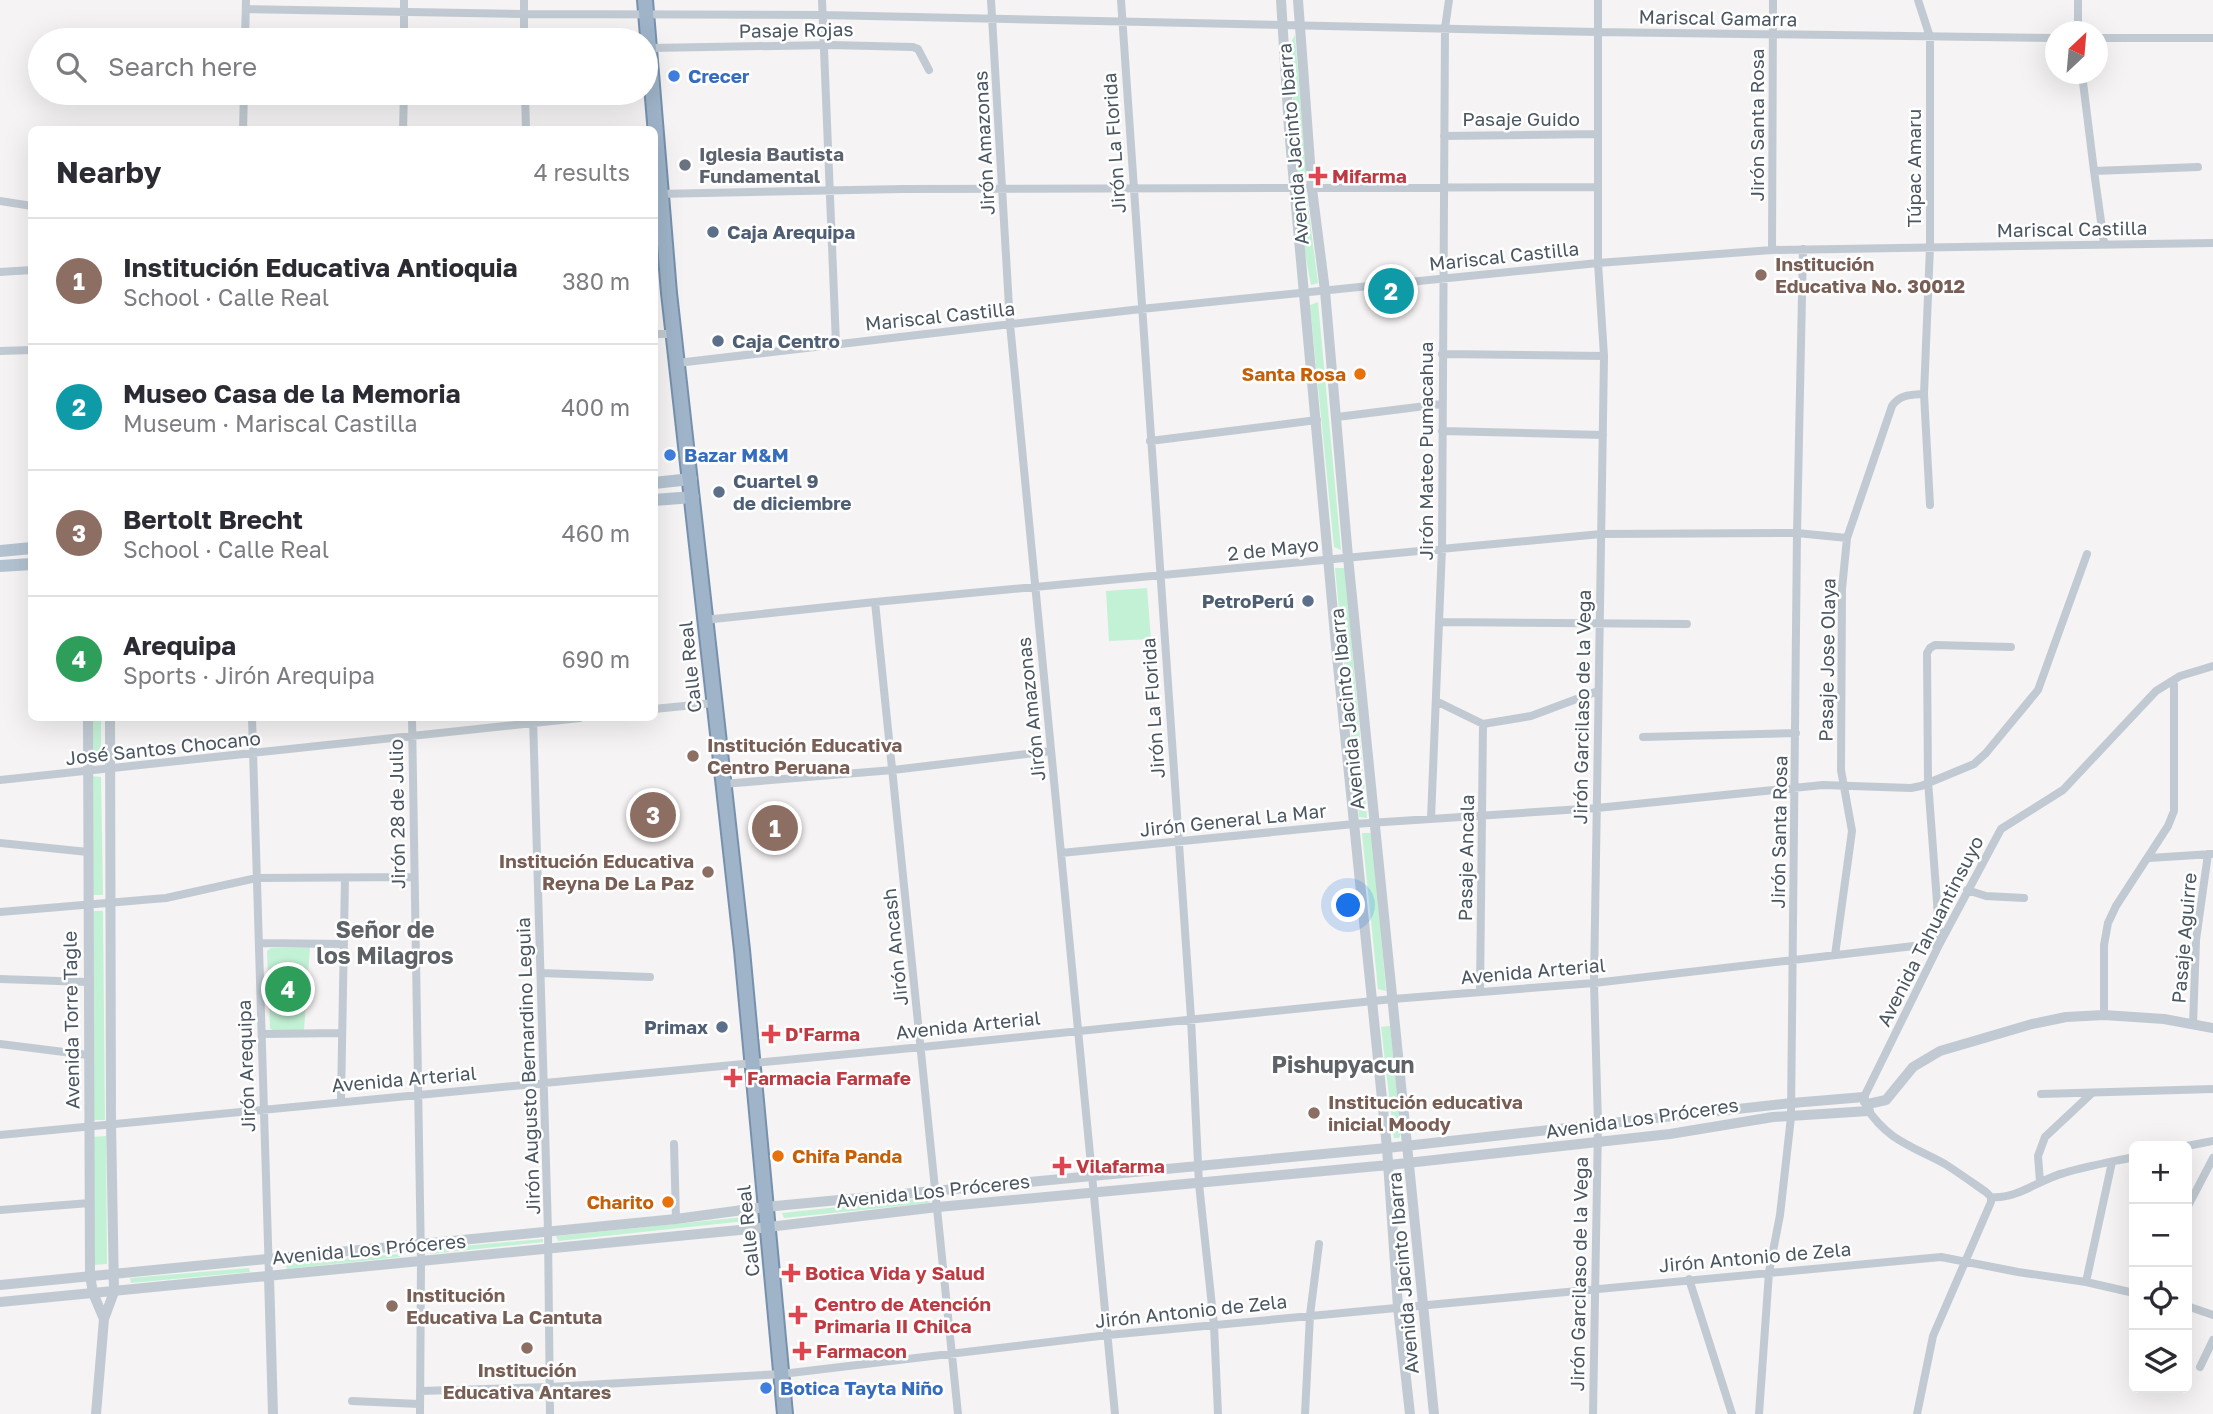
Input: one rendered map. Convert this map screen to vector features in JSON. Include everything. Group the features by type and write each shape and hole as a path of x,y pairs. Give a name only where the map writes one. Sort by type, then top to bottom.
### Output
{"highway":[{"name":"Calle Real","path":"646,7 648,28"},
{"name":"Calle Real","path":"653,105 654,126"},
{"name":"Calle Real","path":"658,203 742,950 785,1414"}],"main road":[{"path":"658,483 691,479"},
{"path":"658,500 693,497"},
{"path":"0,551 28,548"},
{"path":"0,566 28,564"}],"street":[{"path":"404,0 404,28"},
{"path":"524,0 524,28"},
{"path":"822,0 835,344"},
{"name":"Jirón Amazonas","path":"991,0 1010,324 1115,1414"},
{"name":"Jirón La Florida","path":"1121,0 1191,1018 1199,1184 1214,1325 1218,1414"},
{"name":"Avenida Jacinto Ibarra","path":"1281,0 1336,646 1388,1148 1398,1307 1410,1414"},
{"name":"Avenida Jacinto Ibarra","path":"1298,0 1312,189 1325,291 1348,557 1434,1414"},
{"name":"Jirón Mateo Pumacahua","path":"1431,819 1442,548 1445,28 1449,0"},
{"name":"Jirón Garcilaso de la Vega","path":"1593,1414 1598,1125 1594,983 1604,356 1598,263 1598,0"},
{"name":"Jirón Santa Rosa","path":"1772,250 1773,0"},
{"name":"Túpac Amaru","path":"1918,0 1930,37 1930,246 1924,394 1930,505"},
{"path":"2078,0 2078,21"},
{"path":"245,28 246,5"},
{"name":"Mariscal Gamarra","path":"246,5 524,14 646,7 822,15 1597,33 2045,38"},
{"path":"2108,38 2213,38"},
{"name":"Pasaje Rojas","path":"658,48 824,45 914,47 918,49 929,70"},
{"path":"2083,84 2104,243"},
{"path":"243,126 244,105"},
{"path":"403,126 404,105"},
{"path":"525,105 526,126"},
{"name":"Pasaje Guido","path":"1444,135 1598,134"},
{"path":"2094,171 2198,167"},
{"path":"658,194 1598,187"},
{"path":"0,201 28,205"},
{"name":"Mariscal Castilla","path":"677,363 1141,309 1598,263 1772,250 2213,243"},
{"name":"Jirón Santa Rosa","path":"1759,1414 1769,1272 1780,1215 1791,1116 1803,249"},
{"path":"0,272 28,270"},
{"path":"658,334 673,334"},
{"path":"0,351 28,350"},
{"path":"1442,354 1604,356"},
{"name":"Pasaje Jose Olaya","path":"1835,955 1852,831 1842,784 1842,589 1847,538 1892,407 1897,399 1905,395 1924,394"},
{"path":"1337,417 1442,404"},
{"path":"1150,440 1317,420"},
{"path":"1442,431 1603,435"},
{"name":"2 de Mayo","path":"704,620 1601,534 1797,533 1847,538"},
{"name":"Jirón General La Mar","path":"1061,853 1354,824 1597,808 1842,784 1911,788 1974,764 2038,690 2087,554"},
{"name":"Jirón Ancash","path":"876,602 958,1414"},
{"path":"1439,622 1687,624"},
{"path":"1336,646 1357,645"},
{"path":"1940,943 1928,781 1927,653 1935,645 2011,648"},
{"name":"Avenida Tahuantinsuyo","path":"1866,1104 1940,943 2001,829 2063,790 2156,691 2174,680 2213,666"},
{"path":"2104,1015 2104,945 2108,923 2175,811 2174,680"},
{"path":"1436,701 1483,724 1531,716 1598,691"},
{"path":"658,709 714,703"},
{"name":"Avenida Torre Tagle","path":"88,721 90,1275 93,1293 104,1319"},
{"name":"Avenida Torre Tagle","path":"96,1414 104,1319 114,1292 110,721"},
{"name":"Jirón Arequipa","path":"252,721 273,1414"},
{"name":"Jirón 28 de Julio","path":"412,721 421,1262 419,1409"},
{"name":"José Santos Chocano","path":"0,780 111,770 525,721"},
{"name":"Jirón Augusto Bernardino Leguia","path":"533,721 548,1231 550,1414"},
{"name":"Pasaje Ancala","path":"1480,992 1483,724"},
{"path":"1643,737 1796,733"},
{"path":"723,784 893,770 1051,751"},
{"path":"0,843 88,852"},
{"path":"2149,858 2211,854"},
{"name":"Pasaje Aguirre","path":"2193,1025 2196,940 2211,854"},
{"path":"0,912 166,898 257,878 414,877"},
{"path":"341,1101 345,878"},
{"path":"1967,890 1986,896 2024,898"},
{"path":"259,943 344,944"},
{"name":"Avenida Arterial","path":"0,1135 922,1047 1191,1018 1594,983 1940,943"},
{"path":"541,973 650,977"},
{"path":"0,979 88,982"},
{"name":"Avenida Los Próceres","path":"0,1302 421,1262 938,1207 1199,1184 1597,1142 1882,1102 1913,1068 1940,1051 2066,1017 2104,1015 2164,1019 2213,1028"},
{"path":"262,1034 342,1034"},
{"path":"0,1044 88,1055"},
{"path":"2041,1094 2213,1089"},
{"path":"2040,1182 2038,1156 2045,1137 2092,1093"},
{"name":"Avenida Los Próceres","path":"0,1285 676,1219 936,1190 1388,1148 1791,1102 1866,1104"},
{"path":"1866,1104 1881,1128 1898,1142 1944,1164 1995,1198"},
{"path":"2192,1145 2213,1142"},
{"path":"674,1144 676,1219"},
{"path":"1916,1414 1933,1336 1967,1263 1991,1202 1995,1198 2012,1195 2062,1173 2129,1158"},
{"path":"2189,1204 2213,1158"},
{"path":"2085,1282 2112,1162"},
{"path":"0,1210 90,1203"},
{"path":"1305,1414 1310,1315 1319,1244"},
{"name":"Jirón Antonio de Zela","path":"420,1391 550,1387 782,1374 1108,1335 1941,1257 2129,1292"},
{"path":"1689,1279 1732,1414"},
{"path":"2192,1308 2213,1315"},
{"path":"2200,1367 2213,1340"},
{"path":"352,1401 419,1409"}],"green space":[{"path":"1295,35 1307,180 1299,181 1288,47"},
{"path":"1298,196 1307,197 1318,283 1311,285 1304,248"},
{"path":"1318,302 1341,550 1334,547 1310,305"},
{"path":"1335,568 1345,568 1367,818 1359,817"},
{"path":"1147,588 1151,639 1109,641 1106,591"},
{"path":"91,721 101,721 101,759 91,761"},
{"path":"91,776 101,777 103,895 90,895"},
{"path":"1362,833 1372,833 1386,991 1378,989"},
{"path":"90,911 103,911 105,1120 92,1120"},
{"path":"310,947 304,1030 272,1030 267,951 271,948"},
{"path":"1390,1026 1401,1134 1399,1138 1394,1138 1381,1027"},
{"path":"106,1136 107,1264 94,1265 92,1137"},
{"path":"925,1198 930,1203 784,1218 782,1213"},
{"path":"754,1216 755,1220 558,1241 556,1236"},
{"path":"543,1239 543,1242 430,1254 428,1249"},
{"path":"399,1254 400,1257 287,1269 285,1264"},
{"path":"249,1268 250,1272 131,1283 130,1278"}],"place":[{"name":"Crecer","path":"674,76"},
{"name":"Iglesia Bautista Fundamental","path":"685,165"},
{"name":"Mifarma","path":"1318,176"},
{"name":"Caja Arequipa","path":"713,232"},
{"name":"Institución Educativa No. 30012","path":"1761,275"},
{"name":"Museo Casa de la Memoria","path":"1391,291"},
{"name":"Caja Centro","path":"718,341"},
{"name":"Santa Rosa","path":"1360,374"},
{"name":"Bazar M&M","path":"670,455"},
{"name":"Cuartel 9 de diciembre","path":"719,492"},
{"name":"PetroPerú","path":"1308,601"},
{"name":"Institución Educativa Centro Peruana","path":"693,756"},
{"name":"Bertolt Brecht","path":"653,815"},
{"name":"Institución Educativa Antioquia","path":"775,828"},
{"name":"Institución Educativa Reyna De La Paz","path":"708,872"},
{"name":"Arequipa","path":"288,989"},
{"name":"Primax","path":"722,1027"},
{"name":"D'Farma","path":"771,1034"},
{"name":"Farmacia Farmafe","path":"733,1078"},
{"name":"Institución educativa inicial Moody","path":"1314,1113"},
{"name":"Chifa Panda","path":"778,1156"},
{"name":"Vilafarma","path":"1062,1166"},
{"name":"Charito","path":"668,1202"},
{"name":"Botica Vida y Salud","path":"791,1273"},
{"name":"Institución Educativa La Cantuta","path":"392,1306"},
{"name":"Centro de Atención Primaria II Chilca","path":"798,1315"},
{"name":"Institución Educativa Antares","path":"527,1348"},
{"name":"Farmacon","path":"802,1351"},
{"name":"Botica Tayta Niño","path":"766,1388"}],"district":[{"name":"Señor de los Milagros","path":"385,943"},
{"name":"Pishupyacun","path":"1343,1065"}]}
